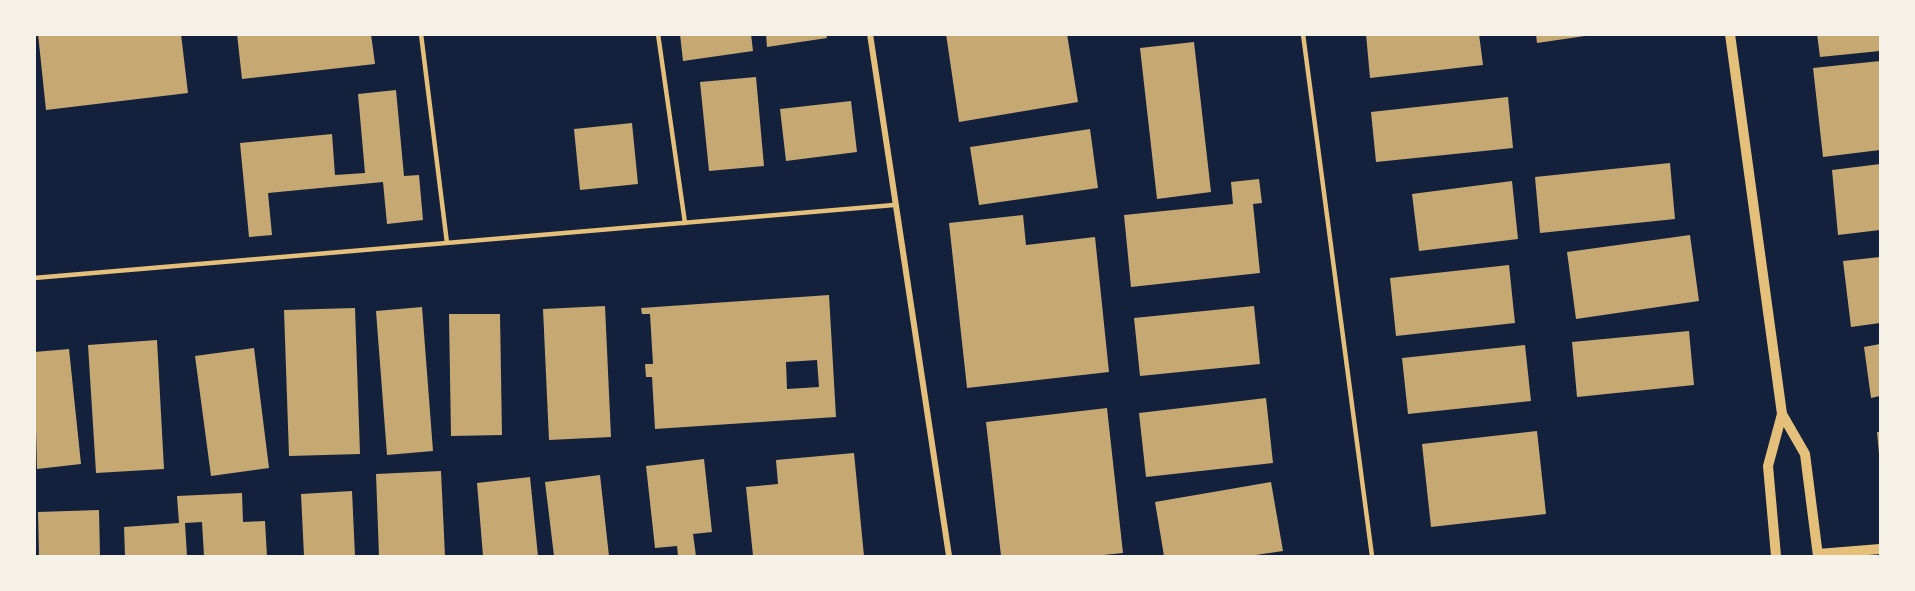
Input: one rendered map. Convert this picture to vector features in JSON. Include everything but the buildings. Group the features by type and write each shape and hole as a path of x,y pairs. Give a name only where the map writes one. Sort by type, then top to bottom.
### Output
{"street":[{"path":"870,34 894,205 949,556"},
{"path":"1730,34 1782,414 1805,454 1818,555 1881,549"},
{"path":"1776,556 1768,466 1782,414"}],"lane":[{"path":"421,34 447,243"},
{"path":"658,34 685,223"},
{"path":"1304,34 1372,556"},
{"path":"34,278 894,205"}]}
